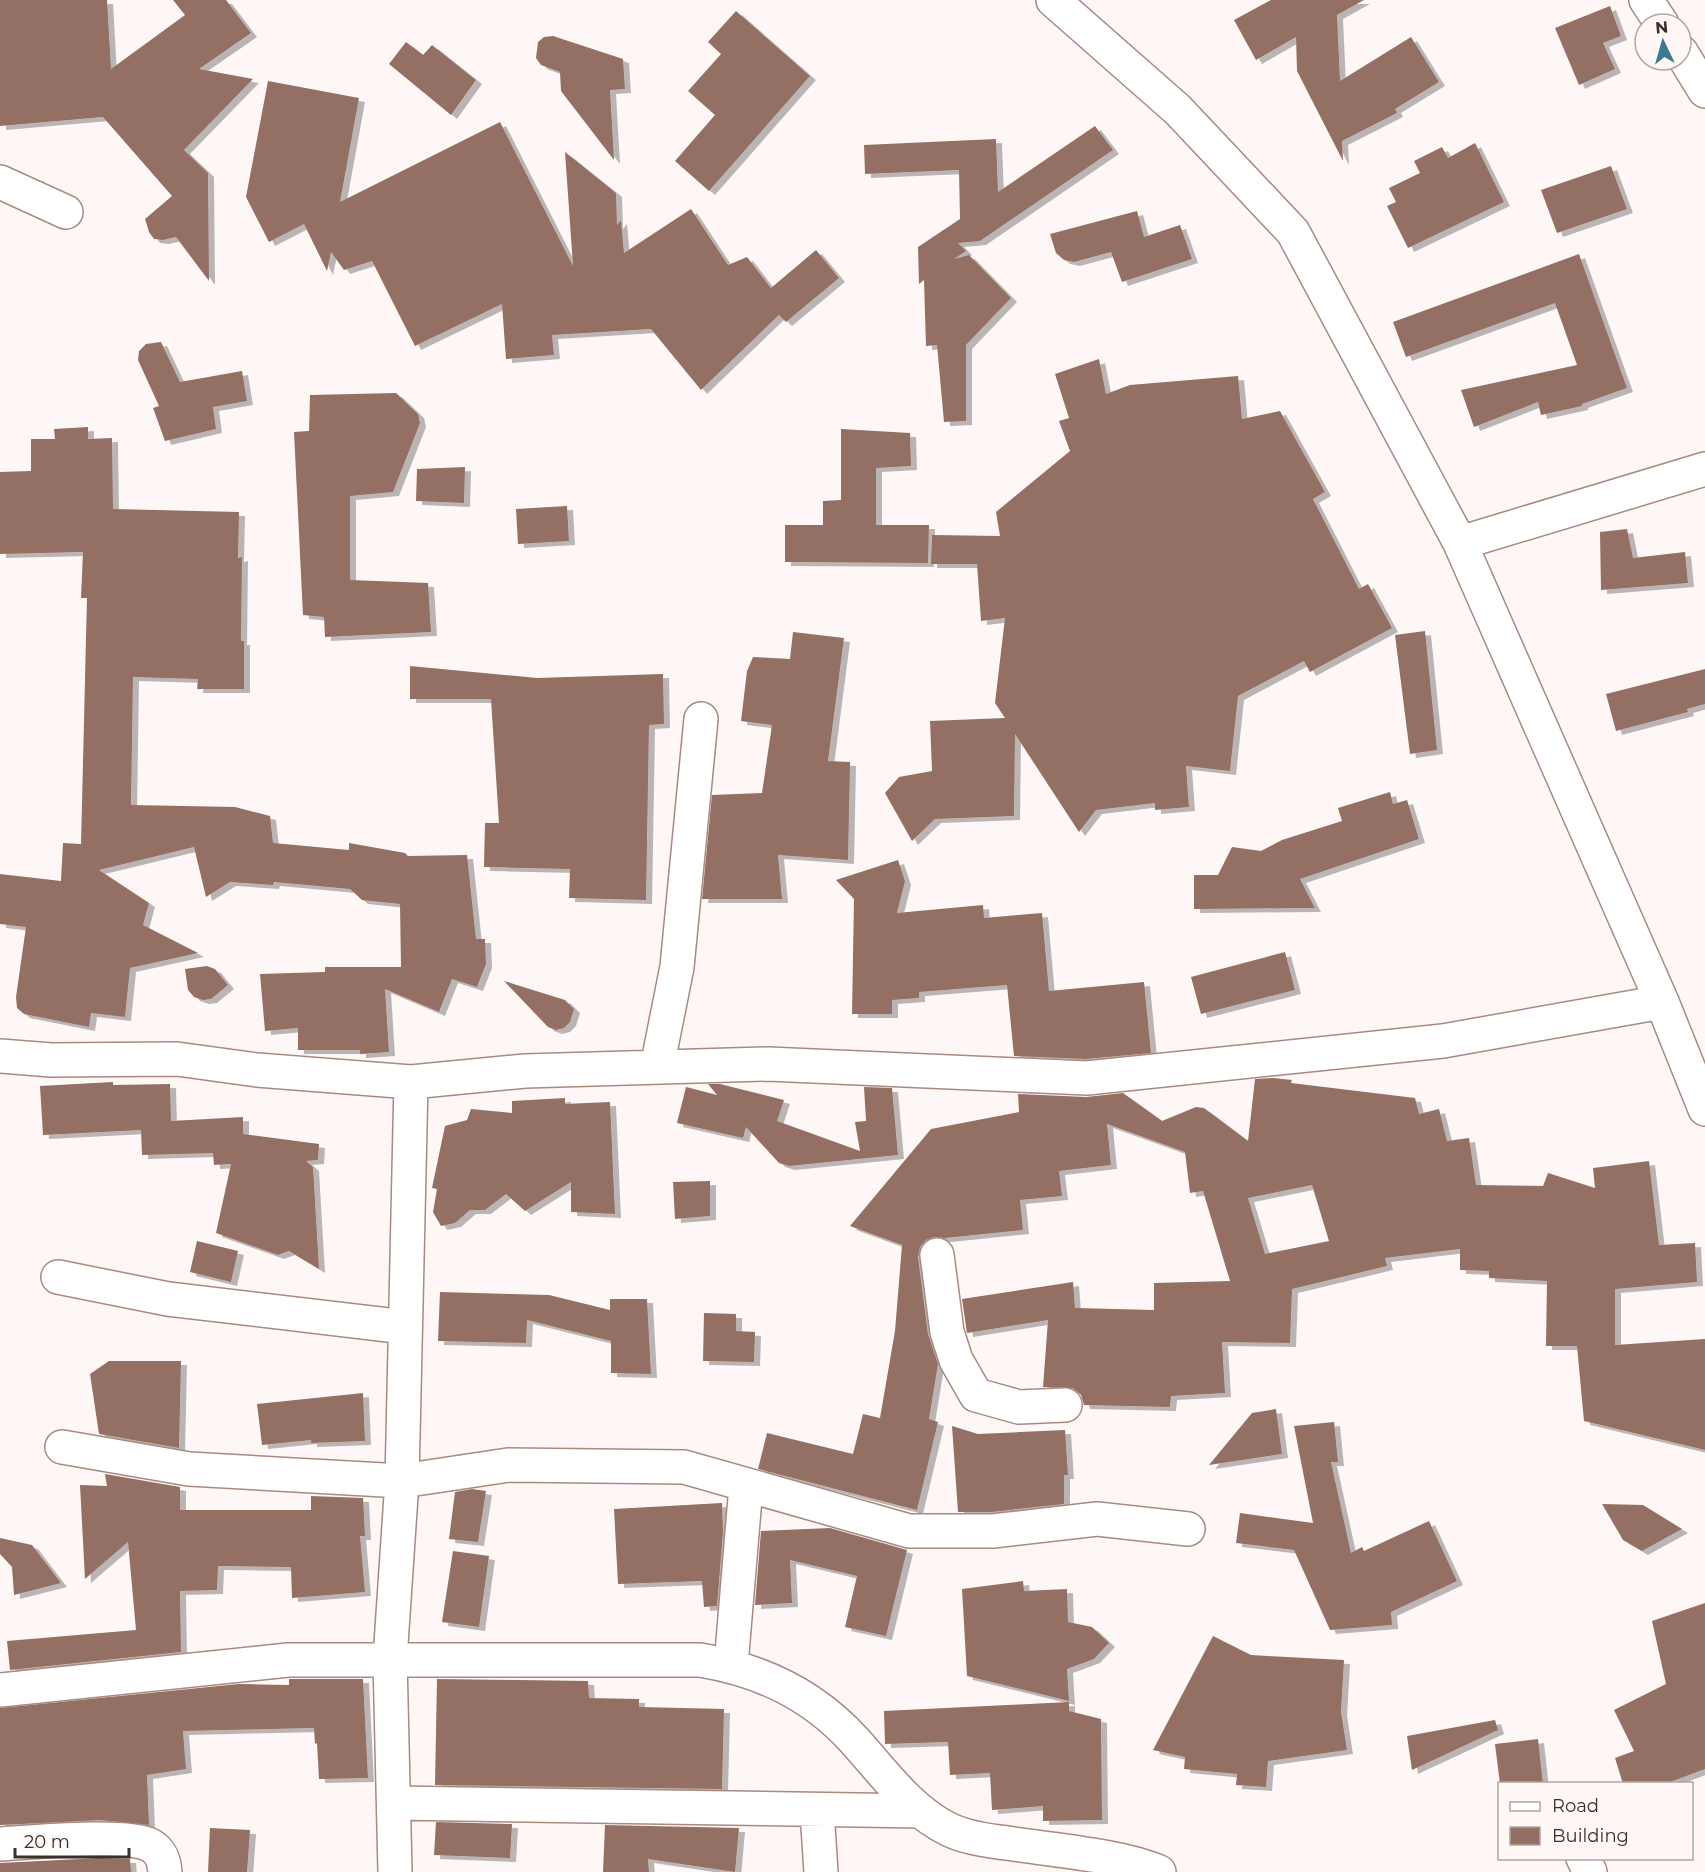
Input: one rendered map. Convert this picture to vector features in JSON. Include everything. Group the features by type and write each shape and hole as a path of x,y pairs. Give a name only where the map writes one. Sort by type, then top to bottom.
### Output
{"street":[{"path":"1053,0 1178,110 1293,232 1460,543 1662,1002 1705,1109"},
{"path":"1693,68 1703,82"},
{"path":"0,182 66,212"},
{"path":"1460,543 1705,469"},
{"path":"657,1067 677,967 701,719"},
{"path":"0,1056 51,1060 177,1059 257,1070 411,1082 525,1071 768,1064 1087,1078 1443,1041 1662,1002"},
{"path":"395,1872 390,1659 402,1481 411,1082"},
{"path":"937,1255 947,1332 956,1360 976,1395 1019,1407 1065,1406"},
{"path":"58,1277 168,1299 405,1327"},
{"path":"62,1447 189,1469 402,1481 507,1465 684,1467 909,1531 993,1531 1098,1520 1188,1529"},
{"path":"731,1665 746,1486"},
{"path":"0,1690 288,1660 700,1660 731,1665 770,1678 806,1699 852,1738 888,1780 921,1811 951,1831 987,1840 1086,1855 1160,1872"},
{"path":"394,1803 921,1811"},
{"path":"817,1811 821,1872"},
{"path":"0,1844 129,1839 152,1845 160,1852 165,1872"}],"building":[{"path":"0,0 107,0 111,69 185,15 173,0 226,0 251,33 199,69 253,79 184,150 208,173 209,281 176,237 163,240 154,239 149,232 145,219 172,196 103,117 0,126"},
{"path":"1271,0 1364,0 1337,15 1340,81 1411,37 1439,82 1395,109 1397,113 1342,141 1343,161 1297,71 1296,37 1256,60 1234,20"},
{"path":"1610,6 1621,36 1603,43 1615,69 1579,85 1555,28"},
{"path":"736,11 810,76 709,191 675,161 715,115 688,91 721,54 708,42"},
{"path":"553,36 623,59 625,89 610,90 614,160 561,91 560,72 541,65 536,58 538,42 544,37"},
{"path":"406,42 423,55 432,45 476,80 451,115 389,64"},
{"path":"268,81 359,98 340,202 500,122 573,266 565,152 616,193 617,225 621,220 624,253 691,209 728,265 747,257 771,288 816,250 839,278 786,322 779,315 701,390 651,329 552,335 554,355 506,359 502,304 415,346 372,261 344,270 331,252 327,271 304,224 269,242 246,197"},
{"path":"1095,126 1113,150 980,241 958,243 966,251 954,259 969,255 1011,298 966,345 966,421 944,422 937,345 926,346 924,280 919,284 918,247 960,219 959,170 865,174 864,145 996,139 998,192"},
{"path":"1475,143 1504,202 1408,248 1387,206 1396,202 1389,188 1420,173 1414,161 1442,147 1448,158"},
{"path":"1611,166 1627,209 1557,233 1541,190"},
{"path":"1137,211 1144,237 1180,225 1192,259 1122,282 1111,252 1074,262 1064,260 1056,253 1050,234"},
{"path":"1579,254 1627,388 1582,404 1582,406 1541,415 1538,402 1474,427 1461,390 1577,365 1555,303 1406,357 1393,322"},
{"path":"161,342 180,382 242,371 247,401 213,407 216,429 165,441 153,408 159,406 138,360 139,351 146,344"},
{"path":"1099,359 1106,394 1130,385 1238,376 1242,419 1280,411 1325,492 1313,499 1359,589 1368,584 1392,628 1310,672 1304,661 1238,696 1230,771 1186,766 1189,807 1155,810 1155,803 1096,810 1079,832 1015,734 1014,816 935,819 912,841 885,793 899,777 932,771 930,721 1005,718 995,703 1005,618 981,621 977,564 931,564 932,535 1000,536 996,512 1070,451 1059,421 1069,418 1055,374"},
{"path":"396,393 418,414 420,423 393,492 350,496 350,580 428,583 431,632 325,637 324,617 303,615 294,432 309,431 310,395"},
{"path":"88,427 88,439 112,438 113,509 239,512 238,558 242,557 241,641 244,641 244,689 197,689 198,679 133,677 131,805 235,807 270,816 273,843 349,850 349,843 405,853 408,856 467,855 476,939 485,939 486,964 477,987 452,979 439,1012 385,989 389,1052 360,1054 360,1050 298,1050 298,1028 265,1031 260,974 325,972 325,967 401,967 400,904 362,900 350,889 274,882 273,885 230,882 206,897 194,847 99,870 149,903 143,925 198,953 130,968 125,1017 91,1013 89,1027 24,1014 17,1008 16,997 26,927 0,924 0,874 61,881 63,843 81,844 87,598 81,598 83,552 0,554 0,472 31,471 31,439 55,439 54,429"},
{"path":"841,429 910,433 911,466 876,468 876,525 929,525 928,563 785,562 785,525 823,525 823,501 841,500"},
{"path":"465,467 464,503 416,501 417,469"},
{"path":"567,506 569,541 518,544 516,509"},
{"path":"1627,529 1633,558 1685,552 1688,583 1601,590 1600,532"},
{"path":"1425,631 1437,750 1410,754 1395,635"},
{"path":"793,632 844,638 828,761 850,762 848,860 778,855 782,899 702,899 712,795 762,793 772,725 741,721 747,671 753,657 790,659"},
{"path":"410,666 537,678 663,674 664,724 649,725 646,900 569,898 570,869 484,867 485,823 499,823 491,699 410,699"},
{"path":"1705,669 1705,704 1687,709 1688,712 1616,731 1606,694"},
{"path":"1390,792 1393,804 1407,800 1419,839 1300,879 1315,908 1194,909 1194,875 1218,875 1232,847 1261,851 1282,840 1342,821 1338,808"},
{"path":"898,860 905,881 897,913 983,905 984,918 1042,913 1049,991 1144,982 1151,1053 1086,1059 1014,1056 1007,985 919,992 919,998 892,1000 892,1014 852,1014 854,899 836,880"},
{"path":"1285,952 1295,990 1201,1014 1191,977"},
{"path":"207,966 215,969 228,985 211,999 203,1000 194,997 188,990 185,969"},
{"path":"504,981 565,1000 574,1009 570,1022 564,1028 556,1030 548,1027"},
{"path":"1255,1079 1292,1080 1291,1083 1415,1098 1419,1114 1439,1109 1447,1141 1469,1138 1476,1185 1543,1186 1548,1173 1595,1188 1593,1168 1649,1161 1659,1245 1695,1243 1697,1282 1615,1289 1615,1345 1705,1339 1705,1450 1584,1421 1577,1346 1546,1346 1547,1281 1489,1278 1489,1271 1460,1270 1460,1249 1385,1258 1387,1266 1292,1289 1290,1343 1222,1342 1225,1393 1171,1396 1170,1407 1084,1405 1081,1395 1073,1388 1043,1387 1048,1320 967,1333 962,1299 1073,1282 1075,1308 1154,1310 1154,1283 1230,1281 1203,1191 1190,1193 1185,1152 1107,1124 1111,1165 1059,1171 1062,1196 1020,1200 1023,1230 945,1238 934,1237 926,1240 920,1247 918,1257 928,1334 938,1364 929,1419 938,1422 917,1510 758,1469 767,1433 853,1454 863,1414 880,1418 895,1331 902,1245 850,1226 931,1129 1019,1112 1018,1094 1086,1097 1123,1093 1162,1121 1196,1107 1204,1108 1248,1141","holes":["1312,1185 1329,1241 1265,1254 1248,1198"]},
{"path":"113,1082 113,1085 170,1084 171,1121 243,1117 243,1134 319,1144 318,1160 306,1161 313,1167 319,1269 289,1251 278,1255 216,1233 231,1164 214,1165 213,1153 142,1155 141,1130 43,1135 40,1086"},
{"path":"708,1084 720,1084 784,1100 777,1121 860,1151 855,1122 866,1121 864,1087 892,1088 898,1155 789,1166 779,1163 746,1127 743,1138 677,1123 686,1087 717,1095"},
{"path":"565,1098 565,1104 610,1102 615,1214 571,1212 571,1182 525,1211 506,1194 485,1210 470,1210 455,1223 441,1226 433,1212 437,1189 432,1188 445,1126 467,1120 471,1109 512,1113 512,1101"},
{"path":"710,1181 710,1216 675,1219 673,1182"},
{"path":"197,1241 238,1251 231,1282 190,1272"},
{"path":"440,1292 549,1295 610,1310 610,1299 647,1299 651,1374 611,1373 611,1341 527,1320 526,1343 438,1341"},
{"path":"704,1313 736,1314 736,1331 755,1332 754,1362 703,1361"},
{"path":"109,1361 181,1361 179,1448 99,1434 90,1374"},
{"path":"363,1393 365,1441 311,1443 311,1440 262,1445 257,1404"},
{"path":"1276,1409 1282,1454 1209,1465 1252,1413"},
{"path":"1334,1422 1338,1462 1331,1462 1351,1553 1362,1547 1364,1551 1429,1521 1457,1581 1391,1612 1392,1625 1330,1630 1294,1550 1236,1543 1240,1513 1313,1523 1294,1426"},
{"path":"952,1426 978,1434 1065,1430 1068,1475 1064,1475 1064,1504 992,1512 958,1512"},
{"path":"105,1474 180,1487 180,1510 311,1510 311,1496 363,1498 365,1536 360,1536 365,1592 292,1598 291,1567 218,1566 217,1590 180,1591 181,1652 10,1670 7,1641 136,1630 128,1542 85,1579 80,1485 107,1486"},
{"path":"472,1489 486,1491 478,1542 449,1539 455,1492"},
{"path":"722,1503 723,1532 717,1606 704,1607 702,1581 618,1584 614,1509"},
{"path":"1602,1504 1643,1505 1682,1529 1642,1551 1623,1540"},
{"path":"830,1528 907,1550 886,1636 845,1627 857,1576 790,1560 792,1603 755,1605 761,1531"},
{"path":"0,1538 32,1545 61,1583 14,1595 12,1567 0,1554"},
{"path":"453,1551 489,1556 479,1627 442,1622"},
{"path":"1023,1581 1024,1591 1067,1589 1068,1622 1092,1627 1109,1643 1094,1659 1067,1669 1069,1701 967,1676 962,1589"},
{"path":"1705,1603 1705,1769 1670,1782 1622,1782 1615,1758 1634,1751 1614,1710 1666,1684 1652,1621"},
{"path":"1213,1636 1251,1655 1344,1660 1341,1712 1347,1750 1268,1761 1266,1787 1236,1785 1237,1774 1184,1769 1185,1757 1153,1750"},
{"path":"289,1679 363,1679 368,1778 319,1779 314,1728 183,1731 186,1769 147,1775 149,1825 100,1820 0,1825 0,1708 239,1684 289,1685"},
{"path":"437,1679 588,1681 589,1698 639,1699 639,1707 724,1709 722,1789 435,1785"},
{"path":"1069,1702 1069,1711 1101,1719 1102,1820 1043,1821 1043,1806 992,1810 990,1773 950,1775 948,1742 885,1744 884,1711"},
{"path":"1495,1720 1498,1730 1412,1770 1407,1736"},
{"path":"1538,1739 1543,1782 1500,1782 1495,1744"},
{"path":"436,1822 512,1824 510,1858 434,1855"},
{"path":"605,1825 739,1828 735,1872 648,1859 649,1872 603,1872"},
{"path":"210,1828 250,1830 247,1872 208,1872"},
{"path":"100,1858 130,1859 131,1872 0,1872 0,1863"}]}
